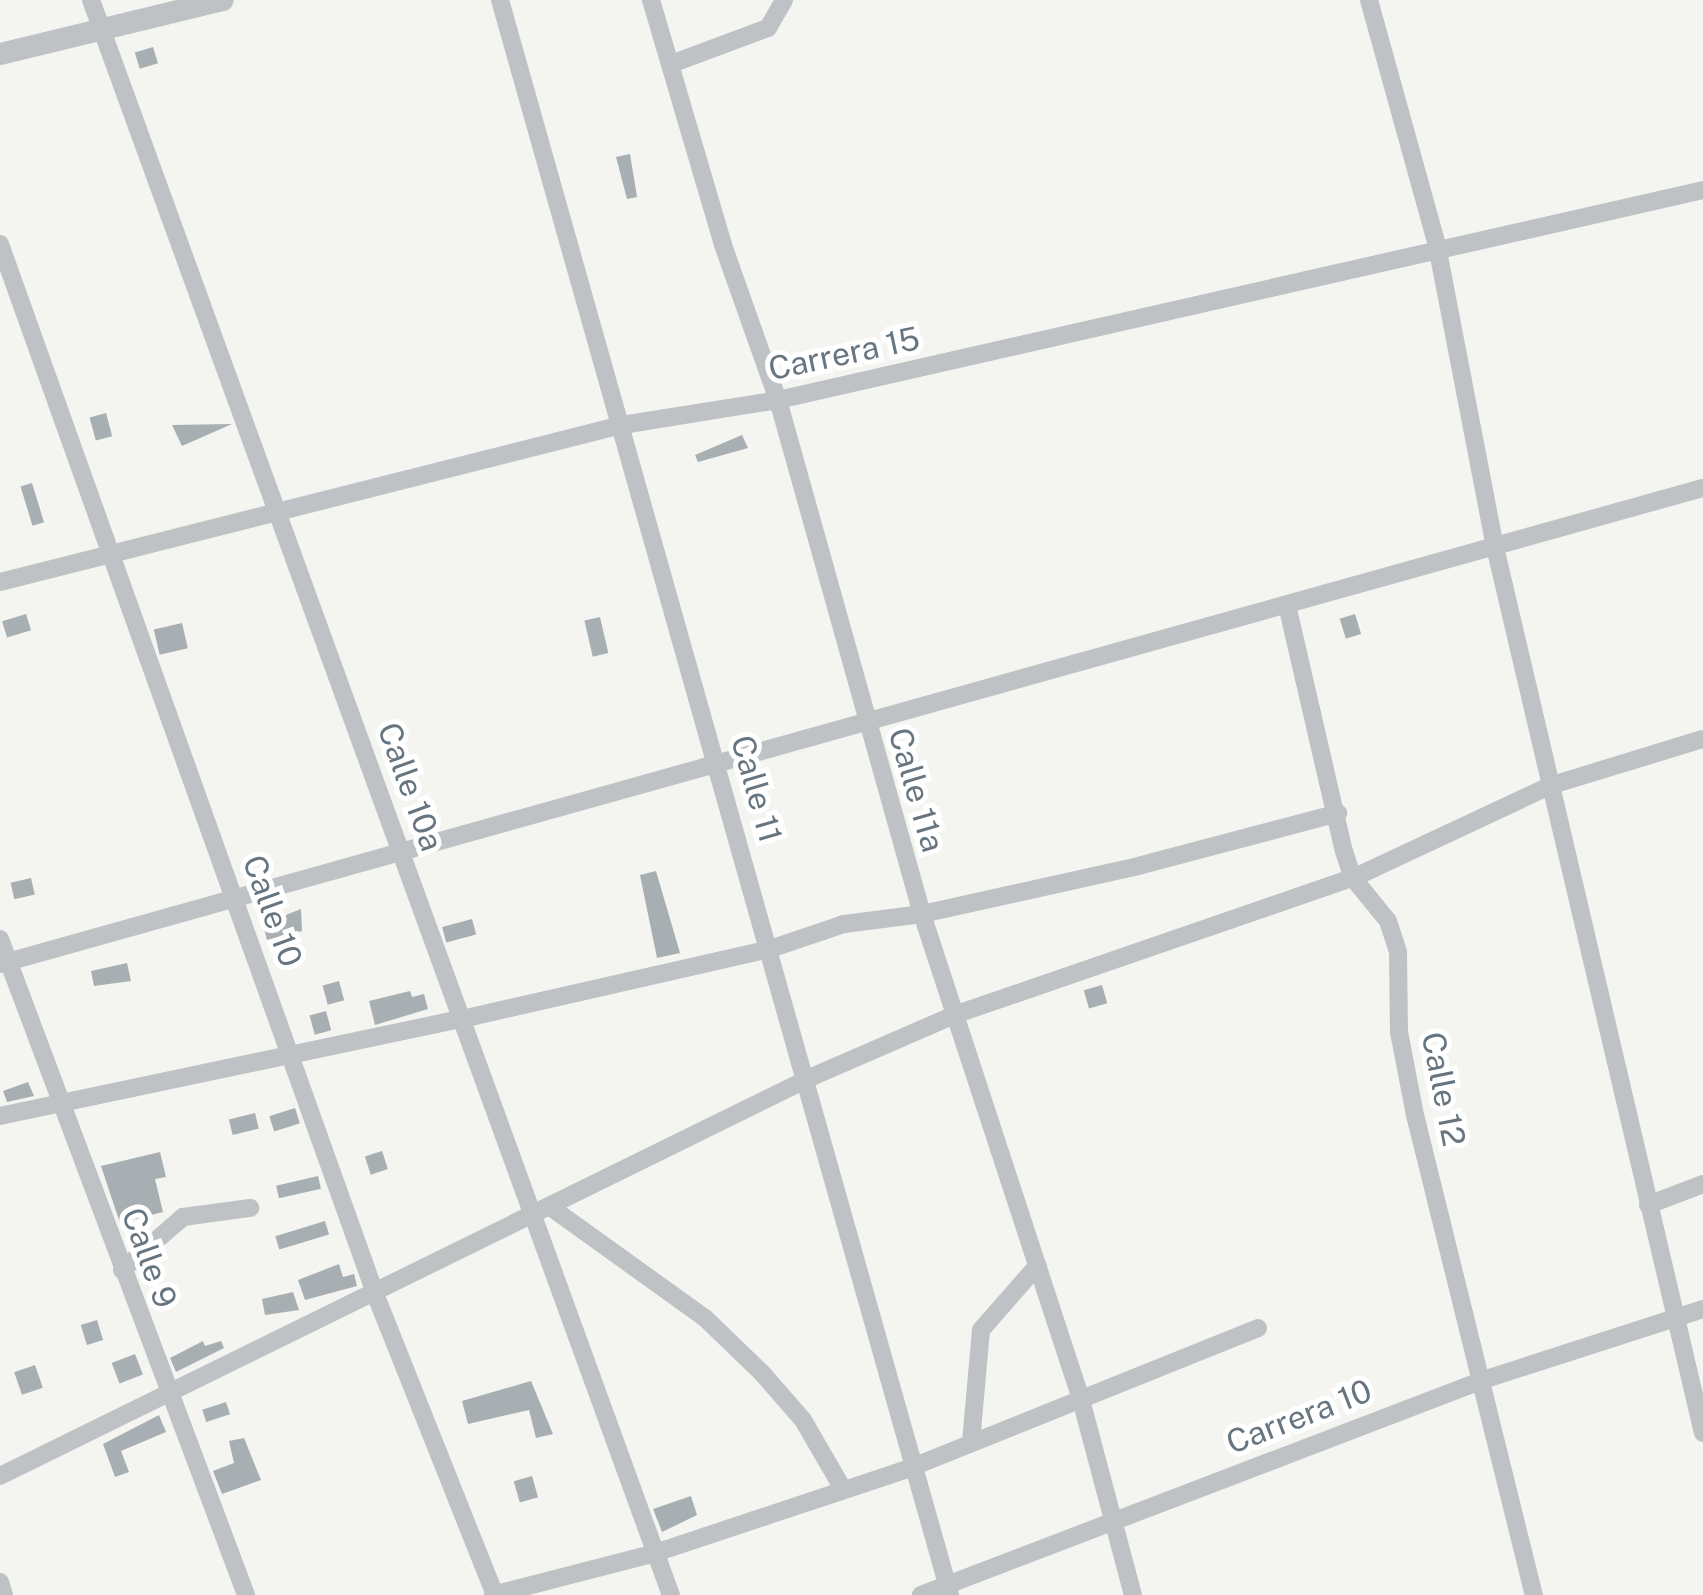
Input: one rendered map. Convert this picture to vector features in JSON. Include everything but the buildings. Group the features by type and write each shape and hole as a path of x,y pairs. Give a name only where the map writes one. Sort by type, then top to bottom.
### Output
{"street":[{"name":"Calle 10a","path":"91,0 671,1595"},
{"path":"0,54 223,0"},
{"name":"Calle 11","path":"500,0 807,1079 910,1468 948,1590"},
{"name":"Calle 11a","path":"651,0 723,244 778,400 866,726 922,914 1080,1396 1133,1595"},
{"path":"671,64 768,28 784,0"},
{"path":"1369,0 1437,246 1496,547 1549,786 1703,1432"},
{"name":"Carrera 15","path":"0,582 622,425 778,400 1437,246 1703,190"},
{"name":"Calle 10","path":"0,244 114,554 376,1296 494,1595"},
{"path":"4,963 234,894 403,855 866,726 977,688 1703,488"},
{"name":"Calle 12","path":"1286,605 1353,878 1380,906 1398,952 1399,1032 1414,1115 1534,1595"},
{"path":"0,1476 167,1392 376,1296 807,1079 954,1015 1353,878 1549,786 1703,740"},
{"path":"0,1116 462,1019 770,948 844,924 922,914 1338,814"},
{"name":"Calle 9","path":"0,939 4,963 246,1595"},
{"path":"1648,1205 1703,1184"},
{"path":"549,1206 705,1318 762,1372 804,1420 843,1488"},
{"path":"122,1270 183,1217 250,1208"},
{"path":"971,1442 981,1330 1038,1265"},
{"name":"Carrera 10","path":"921,1595 948,1590 1113,1519 1483,1380 1703,1309"},
{"path":"494,1595 655,1553 910,1468 1080,1396 1258,1328"},
{"path":"0,1582 4,1595"}]}
